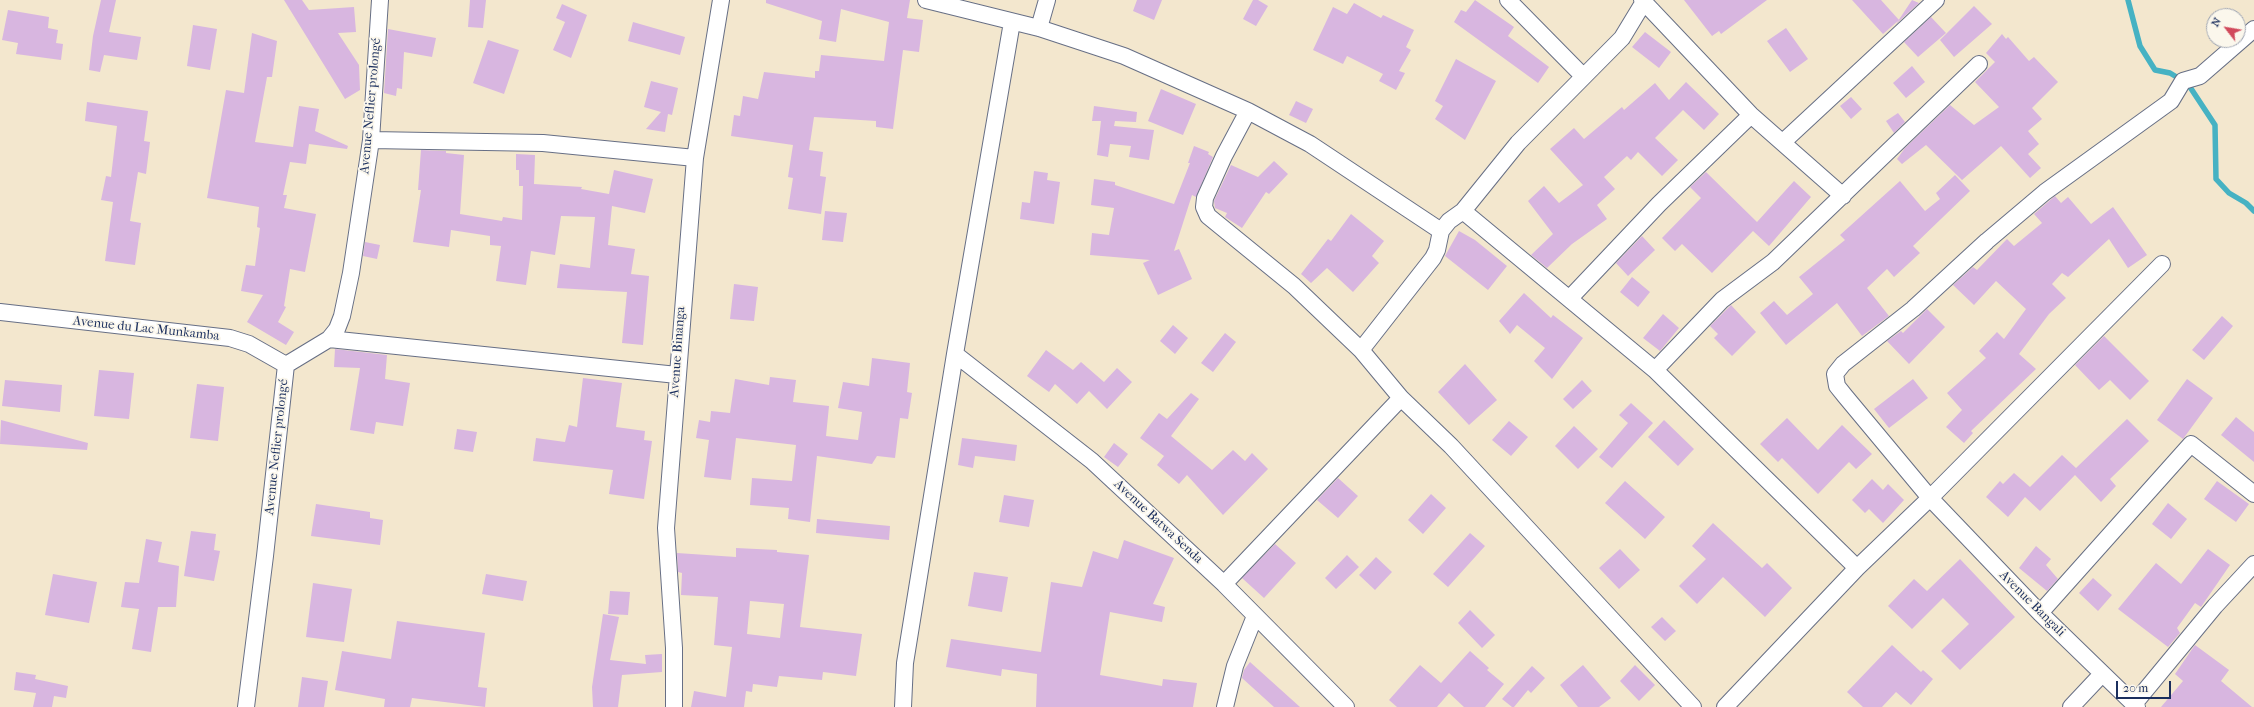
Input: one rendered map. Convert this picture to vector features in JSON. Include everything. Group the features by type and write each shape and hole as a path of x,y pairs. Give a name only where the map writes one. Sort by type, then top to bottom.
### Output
{"street":[{"name":"Avenue Neflier prolongé","path":"246,707 265,556 286,365 329,339 337,329 342,316 351,273 371,140 380,0"},
{"name":"Avenue Binanga","path":"674,707 674,648 666,528 695,158 721,0"},
{"path":"926,0 1039,28 1124,56 1248,111 1310,144 1441,232"},
{"path":"1039,28 1047,0"},
{"path":"1508,0 1583,76"},
{"path":"1784,142 1936,0"},
{"path":"1361,350 1433,258 1441,232 1449,221 1463,211 1518,143 1622,38 1644,1 1751,115 1784,142 1843,196"},
{"path":"903,707 906,663 955,354 1012,22"},
{"name":"Avenue Bangali","path":"2136,706 2040,612 1930,498 1844,396 1837,386 1835,374 1843,364 1913,309 1987,241 2045,192 2170,101 2183,81 2200,76 2254,29"},
{"path":"1655,370 1722,300 1773,262 1980,64"},
{"path":"1248,111 1224,156 1205,198 1206,212 1214,223 1294,286 1361,350 1401,398 1451,446 1693,707"},
{"path":"1570,298 1659,204 1751,115"},
{"path":"371,140 543,143 695,158"},
{"path":"1463,211 1570,298 1655,370 1857,568"},
{"path":"1725,707 1857,568 1930,498 2162,264"},
{"name":"Avenue du Lac Munkamba","path":"0,312 230,338 249,344 286,365"},
{"path":"329,339 677,375"},
{"name":"Avenue Batwa Senda","path":"955,354 1092,461 1224,584 1346,707"},
{"path":"1224,584 1401,398"},
{"path":"2040,612 2191,444 2254,494"},
{"path":"2136,706 2215,606 2254,564"},
{"path":"1225,707 1235,666 1255,616"},
{"path":"2071,707 2102,674"}],"building":[{"path":"101,0 116,0 109,32 141,37 137,60 104,55 100,72 89,70 93,36"},
{"path":"284,0 302,0 309,10 354,7 356,32 338,33 359,65 360,90 345,99"},
{"path":"470,0 486,0 483,28 468,27"},
{"path":"766,0 910,0 907,18 923,20 919,52 903,50 893,129 876,127 876,121 814,117 809,150 823,152 820,176 826,177 821,214 788,209 793,178 788,177 793,145 731,136 734,115 740,116 743,96 758,99 764,72 815,78 815,71 819,71 821,55 884,61 889,22 841,9 836,42 819,39 822,21 766,3"},
{"path":"1137,0 1162,0 1154,20 1133,11"},
{"path":"1253,0 1258,0 1268,6 1256,26 1243,19"},
{"path":"1475,0 1514,27 1508,36 1549,67 1538,83 1454,22 1461,10 1466,12"},
{"path":"1684,0 1767,0 1721,34 1719,31 1712,36"},
{"path":"1852,0 1881,0 1899,20 1883,34"},
{"path":"1912,0 1919,3 1896,24"},
{"path":"1354,3 1381,18 1383,15 1414,30 1406,47 1411,50 1399,71 1405,73 1396,90 1379,81 1383,74 1347,56 1343,64 1313,50 1333,7 1347,14"},
{"path":"562,4 587,15 571,58 553,50 565,22 556,18"},
{"path":"1974,6 1992,24 1954,57 1940,40"},
{"path":"8,10 49,17 48,28 58,30 56,43 63,44 61,60 16,54 18,43 2,40"},
{"path":"1931,17 1946,33 1918,57 1904,42"},
{"path":"633,22 685,37 680,55 628,41"},
{"path":"193,25 217,29 210,70 187,66"},
{"path":"1786,28 1808,59 1790,72 1767,41"},
{"path":"388,29 436,38 432,57 404,52 402,89 397,88 396,96 384,93"},
{"path":"1645,32 1671,52 1659,68 1632,47"},
{"path":"252,33 277,41 272,77 267,77 255,142 293,147 299,106 319,109 315,131 348,146 347,149 309,144 306,164 290,162 283,195 287,195 284,208 316,214 305,272 290,269 284,306 286,307 278,322 294,332 286,345 247,322 263,295 241,291 246,265 255,266 260,228 257,227 259,207 207,198 226,90 244,93"},
{"path":"2002,34 2006,39 2008,37 2029,61 2034,57 2058,82 2032,108 2042,119 2028,131 2039,144 2028,154 2041,168 2030,178 2001,146 1962,180 1926,145 1902,164 1897,159 1905,148 1950,105 1974,125 1999,107 1975,82 1995,62 1986,53"},
{"path":"488,40 519,50 504,94 473,83"},
{"path":"1456,59 1496,81 1465,140 1435,119 1443,106 1435,101"},
{"path":"1912,66 1925,82 1906,98 1893,83"},
{"path":"651,81 678,88 672,115 668,114 665,132 646,129 661,112 644,107"},
{"path":"1686,82 1719,114 1704,130 1683,110 1655,138 1678,160 1662,176 1638,152 1631,160 1627,156 1604,177 1615,189 1597,205 1607,219 1572,244 1547,268 1531,255 1553,234 1528,201 1544,186 1559,203 1583,185 1550,149 1574,128 1584,139 1622,107 1624,110 1655,83 1669,100"},
{"path":"1161,89 1196,104 1183,135 1148,121"},
{"path":"1851,97 1862,109 1851,119 1840,106"},
{"path":"1296,101 1313,109 1306,123 1289,115"},
{"path":"87,102 148,111 144,141 150,142 146,174 138,172 130,221 141,223 135,265 105,261 113,202 101,200 106,176 111,177 117,126 85,121"},
{"path":"1094,106 1137,112 1136,122 1115,121 1114,126 1154,130 1149,160 1129,157 1131,146 1110,144 1108,157 1097,155 1101,121 1092,121"},
{"path":"1898,113 1905,122 1894,133 1886,121"},
{"path":"1194,146 1209,152 1208,154 1213,157 1196,197 1192,195 1174,251 1179,249 1192,279 1158,295 1143,263 1150,260 1090,255 1092,233 1109,235 1114,208 1091,205 1094,179 1115,182 1115,185 1174,204 1190,163 1188,163"},
{"path":"421,150 446,151 446,153 464,155 460,214 502,221 503,217 522,220 523,186 519,186 519,170 516,170 516,154 535,155 534,184 582,187 581,189 609,194 614,170 653,179 645,213 612,206 608,245 635,249 631,274 649,276 643,345 622,343 627,292 557,288 560,264 590,268 595,217 561,216 555,255 531,251 526,285 496,281 501,246 490,245 490,236 451,230 449,247 413,242 421,190 418,190"},
{"path":"1274,161 1288,174 1269,194 1266,192 1242,228 1225,217 1227,213 1215,208 1214,201 1231,165 1258,177"},
{"path":"1034,171 1048,173 1047,180 1060,182 1054,224 1020,219 1022,202 1030,203"},
{"path":"1706,172 1757,222 1794,181 1811,197 1769,246 1753,231 1712,273 1682,244 1675,251 1662,238 1701,198 1690,187"},
{"path":"1955,175 1970,191 1913,246 1920,253 1894,277 1887,269 1867,288 1889,316 1862,336 1837,303 1786,345 1760,313 1774,301 1787,315 1813,294 1799,277 1845,240 1840,235 1900,181 1925,211 1940,199 1936,193"},
{"path":"2055,196 2061,203 2068,197 2091,224 2113,207 2147,255 2128,268 2109,239 2068,277 2062,273 2052,284 2066,298 2049,314 2019,354 2036,369 1971,431 1973,433 1964,443 1946,427 1962,410 1947,393 1986,358 1979,351 1997,332 2004,339 2026,309 1996,281 1974,305 1953,285 1973,267 1977,270 2007,239 2014,246 2042,223 2034,214"},
{"path":"825,211 847,213 843,242 822,240"},
{"path":"1351,214 1384,241 1372,256 1379,263 1353,292 1327,268 1311,283 1301,274 1328,239 1331,241"},
{"path":"1459,231 1475,240 1507,266 1488,290 1445,256"},
{"path":"1642,236 1655,250 1628,276 1616,263"},
{"path":"365,242 380,245 377,259 363,256"},
{"path":"1632,277 1650,292 1638,307 1620,292"},
{"path":"734,284 758,287 754,321 730,319"},
{"path":"1524,293 1551,318 1553,315 1583,338 1552,379 1534,361 1545,348 1517,325 1510,334 1499,321"},
{"path":"1731,305 1756,332 1732,356 1714,338 1718,334 1710,326"},
{"path":"1927,309 1945,327 1909,364 1887,341 1901,331 1903,333"},
{"path":"1663,314 1679,328 1660,351 1643,338"},
{"path":"2222,316 2233,326 2204,360 2192,350"},
{"path":"1173,325 1188,338 1175,354 1160,341"},
{"path":"1225,333 1236,342 1213,372 1201,363"},
{"path":"2104,336 2149,381 2130,400 2110,380 2099,390 2075,365"},
{"path":"335,349 387,355 385,379 410,383 403,426 376,422 374,434 350,430 360,368 334,367"},
{"path":"1046,350 1073,370 1081,362 1104,382 1117,368 1132,382 1107,409 1089,391 1077,404 1055,384 1049,392 1027,376"},
{"path":"872,358 910,363 907,392 912,393 908,419 900,418 895,458 877,456 872,464 817,456 810,522 788,519 789,508 750,505 752,478 792,481 796,445 736,438 731,480 704,477 709,440 696,438 699,420 710,422 711,411 730,413 735,379 769,385 770,377 796,380 793,402 829,406 826,436 858,440 862,412 838,408 843,382 869,386"},
{"path":"1465,364 1497,400 1469,425 1438,392"},
{"path":"99,370 134,373 129,419 94,416"},
{"path":"583,378 622,383 616,427 645,431 644,440 652,441 644,499 609,494 613,470 533,461 536,438 565,442 569,425 577,427"},
{"path":"1913,379 1928,398 1889,428 1874,409"},
{"path":"2187,379 2213,398 2183,439 2157,420"},
{"path":"5,380 62,385 60,412 2,406"},
{"path":"1582,380 1592,391 1573,409 1563,399"},
{"path":"197,384 224,387 218,441 190,438"},
{"path":"1191,393 1199,399 1171,436 1212,470 1233,450 1245,461 1252,453 1268,469 1223,515 1187,475 1179,484 1157,465 1164,456 1140,438 1159,413 1167,419"},
{"path":"1631,403 1653,423 1612,468 1599,457 1628,423 1619,415"},
{"path":"2236,417 2254,432 2254,462 2221,435"},
{"path":"1787,418 1818,450 1842,425 1872,454 1856,469 1849,462 1818,494 1782,458 1778,462 1760,444"},
{"path":"2127,419 2149,441 2110,479 2116,486 2101,502 2075,475 2040,511 2025,497 2008,517 1986,497 2000,481 2003,484 2014,473 2030,487 2062,455 2076,468"},
{"path":"1,420 88,443 87,450 0,444"},
{"path":"1664,420 1694,449 1678,466 1648,437"},
{"path":"1509,421 1528,437 1511,456 1492,440"},
{"path":"1574,426 1598,449 1578,469 1555,446"},
{"path":"457,429 477,432 473,452 454,449"},
{"path":"962,438 1017,445 1015,461 975,456 973,468 958,465"},
{"path":"1114,443 1128,454 1118,467 1104,457"},
{"path":"1338,478 1358,496 1338,518 1317,500"},
{"path":"1872,479 1883,490 1888,484 1904,500 1883,523 1869,509 1865,513 1852,500"},
{"path":"1625,481 1665,517 1645,539 1605,503"},
{"path":"2217,481 2249,504 2236,522 2204,499"},
{"path":"1431,494 1446,508 1423,534 1408,520"},
{"path":"1004,495 1034,500 1029,527 999,522"},
{"path":"2168,503 2187,519 2171,539 2152,524"},
{"path":"316,504 370,512 370,518 383,520 380,545 311,536"},
{"path":"817,519 890,526 889,540 816,533"},
{"path":"1713,523 1762,568 1767,563 1792,588 1765,617 1723,577 1697,604 1679,586 1706,559 1692,546"},
{"path":"191,531 216,534 214,550 220,551 214,581 184,576"},
{"path":"1470,533 1485,546 1448,587 1433,574"},
{"path":"146,539 162,542 158,562 179,566 176,607 158,607 151,652 132,649 139,609 121,607 125,582 139,583"},
{"path":"1124,540 1174,558 1153,604 1165,607 1162,622 1110,612 1100,675 1162,686 1163,679 1197,683 1193,707 1036,707 1037,674 1002,669 1001,676 946,667 951,639 1041,652 1051,582 1082,587 1093,551 1118,559"},
{"path":"1275,544 1296,563 1264,598 1242,578"},
{"path":"2036,546 2051,559 2046,565 2058,579 2047,591 2019,568"},
{"path":"736,548 777,550 777,552 809,555 800,627 862,634 856,676 823,672 822,680 779,676 777,687 753,684 752,692 746,691 744,707 691,707 694,691 726,697 732,647 714,645 718,597 681,595 682,573 678,572 677,553 736,557","holes":["750,601 784,604 780,638 747,634"]},
{"path":"1620,549 1640,570 1619,589 1599,568"},
{"path":"2208,549 2230,565 2201,607 2195,603 2177,628 2180,633 2168,647 2118,609 2156,563 2181,584"},
{"path":"1347,555 1359,567 1336,589 1325,578"},
{"path":"1376,557 1392,572 1375,590 1359,575"},
{"path":"1960,559 2015,617 1960,670 1941,651 1969,624 1943,598 1912,629 1888,606 1914,579 1927,591"},
{"path":"974,572 1008,577 1002,612 968,606"},
{"path":"53,574 97,582 89,623 45,615"},
{"path":"486,574 527,581 523,601 482,594"},
{"path":"2093,578 2112,595 2098,611 2079,593"},
{"path":"313,583 352,589 344,642 306,637"},
{"path":"610,591 630,592 628,615 608,614"},
{"path":"1470,610 1495,635 1482,648 1458,623"},
{"path":"603,614 619,617 610,660 646,664 645,655 662,654 662,672 622,675 618,707 593,707 592,687"},
{"path":"1662,617 1676,631 1665,641 1651,627"},
{"path":"397,621 485,633 478,687 487,688 485,707 412,698 410,707 384,707 385,699 335,690 342,651 391,659"},
{"path":"1892,645 1921,672 1923,670 1933,679 1911,705 1896,692 1882,707 1863,707 1847,692"},
{"path":"2195,645 2229,670 2221,681 2252,707 2161,707 2183,681 2175,674"},
{"path":"1470,651 1489,668 1487,670 1504,684 1485,707 1464,707 1449,693 1437,707 1397,707 1389,700 1420,665 1441,683"},
{"path":"1250,662 1300,707 1274,707 1242,678 1244,670"},
{"path":"1583,665 1611,698 1599,707 1578,707 1560,685"},
{"path":"1635,665 1655,685 1639,701 1620,681"},
{"path":"1532,666 1545,678 1531,693 1528,690 1514,707 1512,707 1502,699"},
{"path":"16,672 36,675 35,679 68,686 66,698 54,696 52,707 33,707 36,693 14,690"},
{"path":"302,677 328,681 324,707 298,707"}],"waterway":[{"path":"2128,0 2140,46 2155,70 2170,73 2188,84 2215,125 2216,179 2229,193 2246,203 2254,211"}]}
